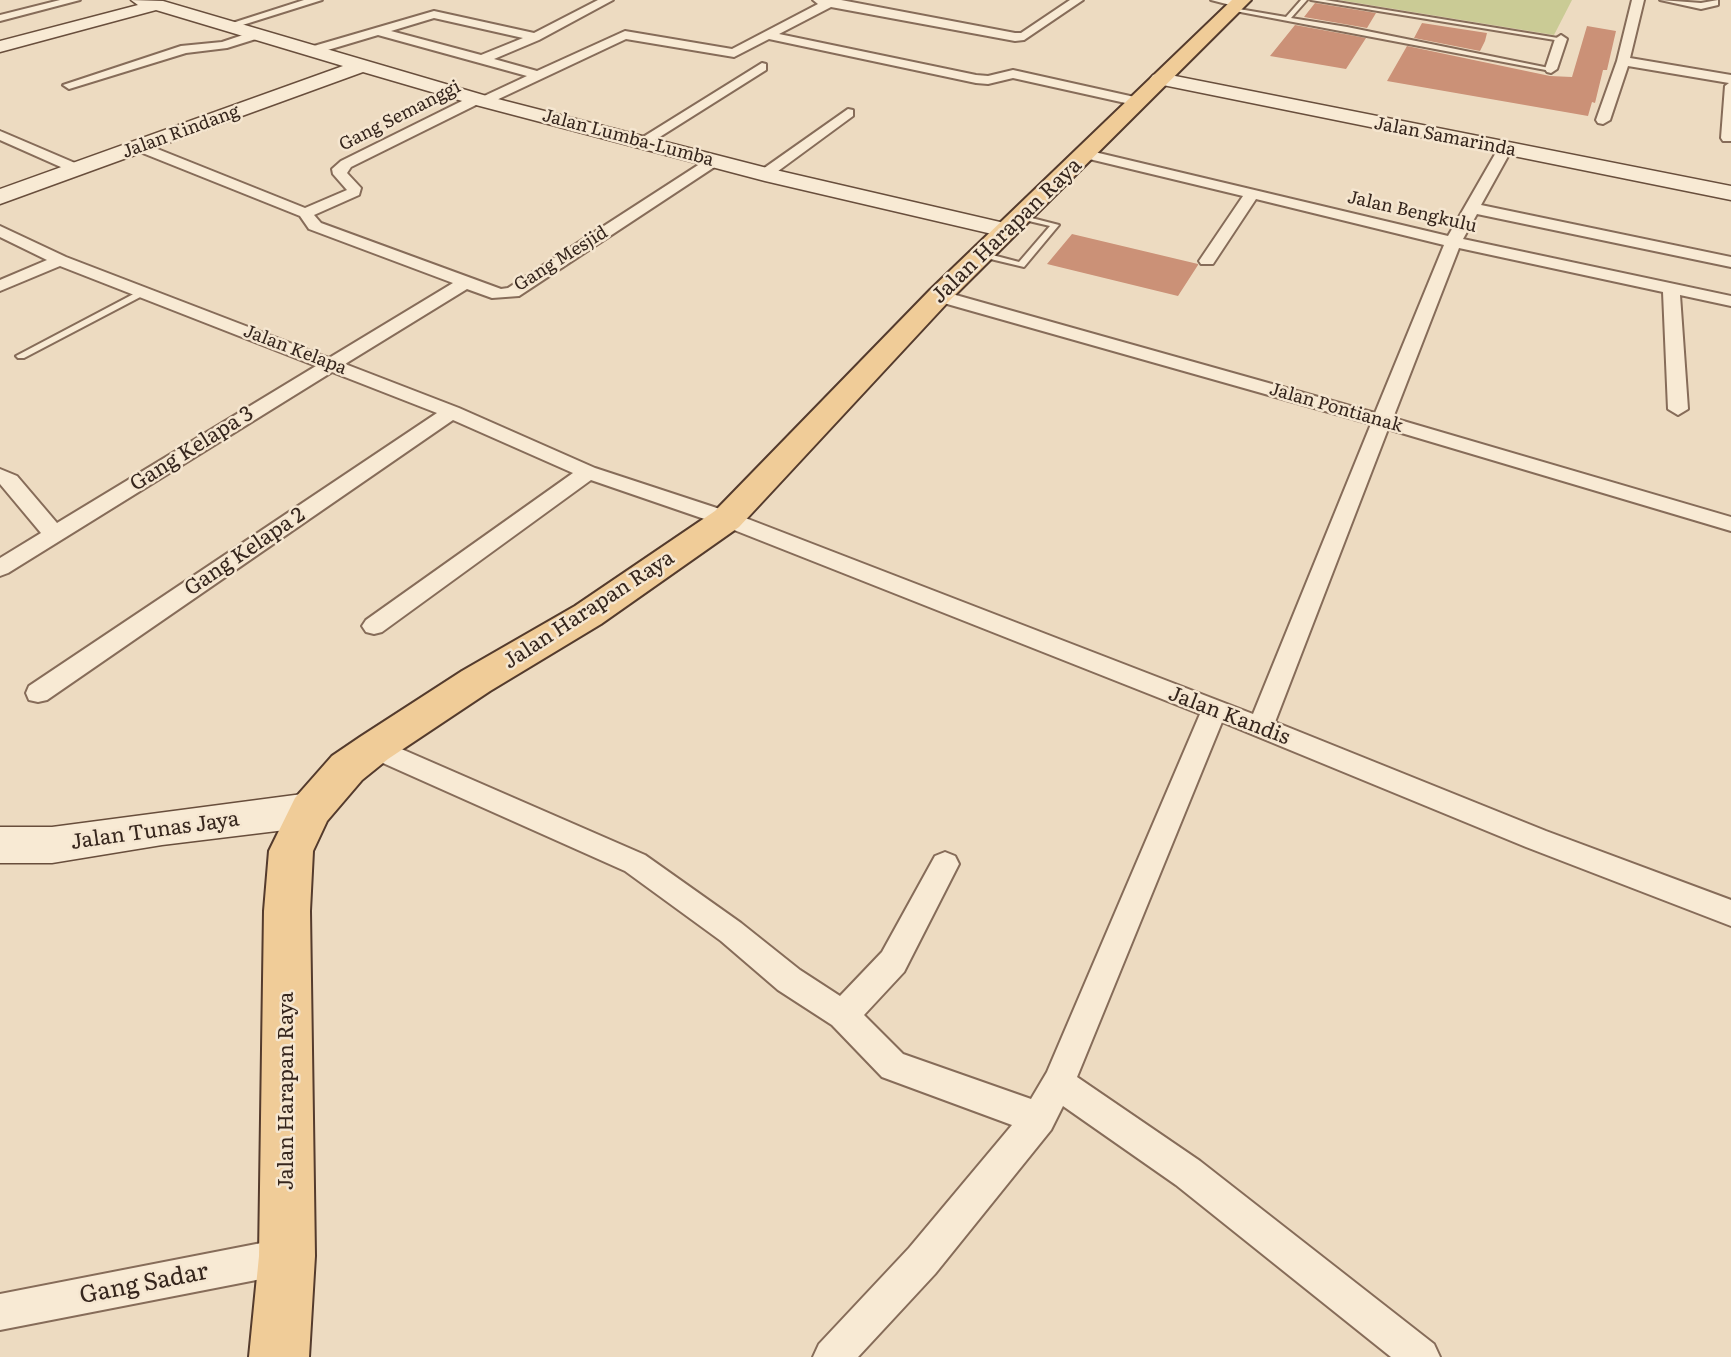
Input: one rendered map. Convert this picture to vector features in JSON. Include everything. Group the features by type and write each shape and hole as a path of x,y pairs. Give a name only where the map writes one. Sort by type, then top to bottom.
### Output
{"main road":[{"name":"Jalan Harapan Raya","path":"279,1357 288,1256 287,911 291,851 310,810 347,768 374,748 476,681 589,615 727,519 939,296 1139,102 1233,3"}],"street":[{"path":"0,18 74,0"},
{"path":"229,26 316,0"},
{"path":"579,0 603,2"},
{"path":"814,0 832,1 1015,37 1033,31 1077,0"},
{"path":"1602,120 1623,61 1638,0"},
{"path":"1666,0 1701,6 1712,5 1712,0"},
{"path":"612,29 625,35 734,53 765,34 832,1"},
{"path":"483,60 603,2"},
{"path":"0,47 148,3"},
{"name":"Jalan Lumba-Lumba","path":"148,3 480,100 765,174 1012,223"},
{"path":"311,51 434,14 535,37"},
{"path":"573,17 586,21"},
{"path":"378,31 538,75"},
{"path":"765,34 976,79 1023,76 1139,102"},
{"path":"69,85 185,49 223,45 255,35"},
{"path":"480,100 625,35"},
{"path":"1551,69 1561,39"},
{"path":"1623,61 1731,79"},
{"name":"Jalan Rindang","path":"0,197 361,66"},
{"path":"642,142 762,68"},
{"name":"Jalan Samarinda","path":"1160,79 1731,193"},
{"path":"1728,138 1731,86"},
{"name":"Gang Semanggi","path":"305,213 354,192 354,187 340,174 339,169 346,164 480,100"},
{"path":"765,174 848,113"},
{"path":"0,135 77,169"},
{"path":"140,147 305,213 315,226 466,282"},
{"path":"1260,727 1453,242 1505,149"},
{"name":"Jalan Bengkulu","path":"1086,154 1453,242 1731,301"},
{"name":"Gang Mesjid","path":"466,282 492,293 513,292 714,160"},
{"path":"1207,261 1252,194"},
{"path":"1471,208 1731,262"},
{"name":"Jalan Kelapa","path":"0,231 60,260 452,412 588,472 727,519"},
{"path":"0,286 60,260"},
{"path":"331,364 466,282"},
{"path":"1671,288 1678,409"},
{"name":"Jalan Pontianak","path":"939,296 1380,420 1731,524"},
{"name":"Gang Kelapa 3","path":"0,568 331,364"},
{"name":"Gang Kelapa 2","path":"38,693 452,412"},
{"path":"374,626 588,472"},
{"path":"0,475 10,481 54,534"},
{"name":"Jalan Kandis","path":"727,519 1260,727 1536,839 1731,913"},
{"path":"832,1357 922,1261 1039,1118 1058,1083 1214,711"},
{"path":"374,748 635,863 731,932 789,980 842,1015 893,1066 1039,1118"},
{"name":"Jalan Tunas Jaya","path":"0,845 52,845 310,810"},
{"path":"842,1015 893,962 945,864"},
{"path":"1058,1083 1188,1173 1421,1357"},
{"name":"Gang Sadar","path":"0,1311 288,1256"}],"lane":[{"path":"1287,19 1304,0"},
{"path":"1314,0 1561,39"},
{"path":"1233,3 1287,19 1551,69"},
{"path":"981,254 1021,265 1055,225 1012,223"},
{"path":"21,356 143,292"}],"green space":[{"path":"1339,0 1572,0 1554,35"}],"building":[{"path":"1315,3 1376,13 1367,28 1304,17"},
{"path":"1422,23 1487,33 1480,51 1414,38"},
{"path":"1295,25 1366,38 1346,69 1270,56"},
{"path":"1587,26 1616,31 1607,70 1603,70 1595,103 1592,102 1588,116 1387,81 1407,46 1550,76 1572,77"},
{"path":"1072,234 1198,265 1178,296 1047,264"}]}
